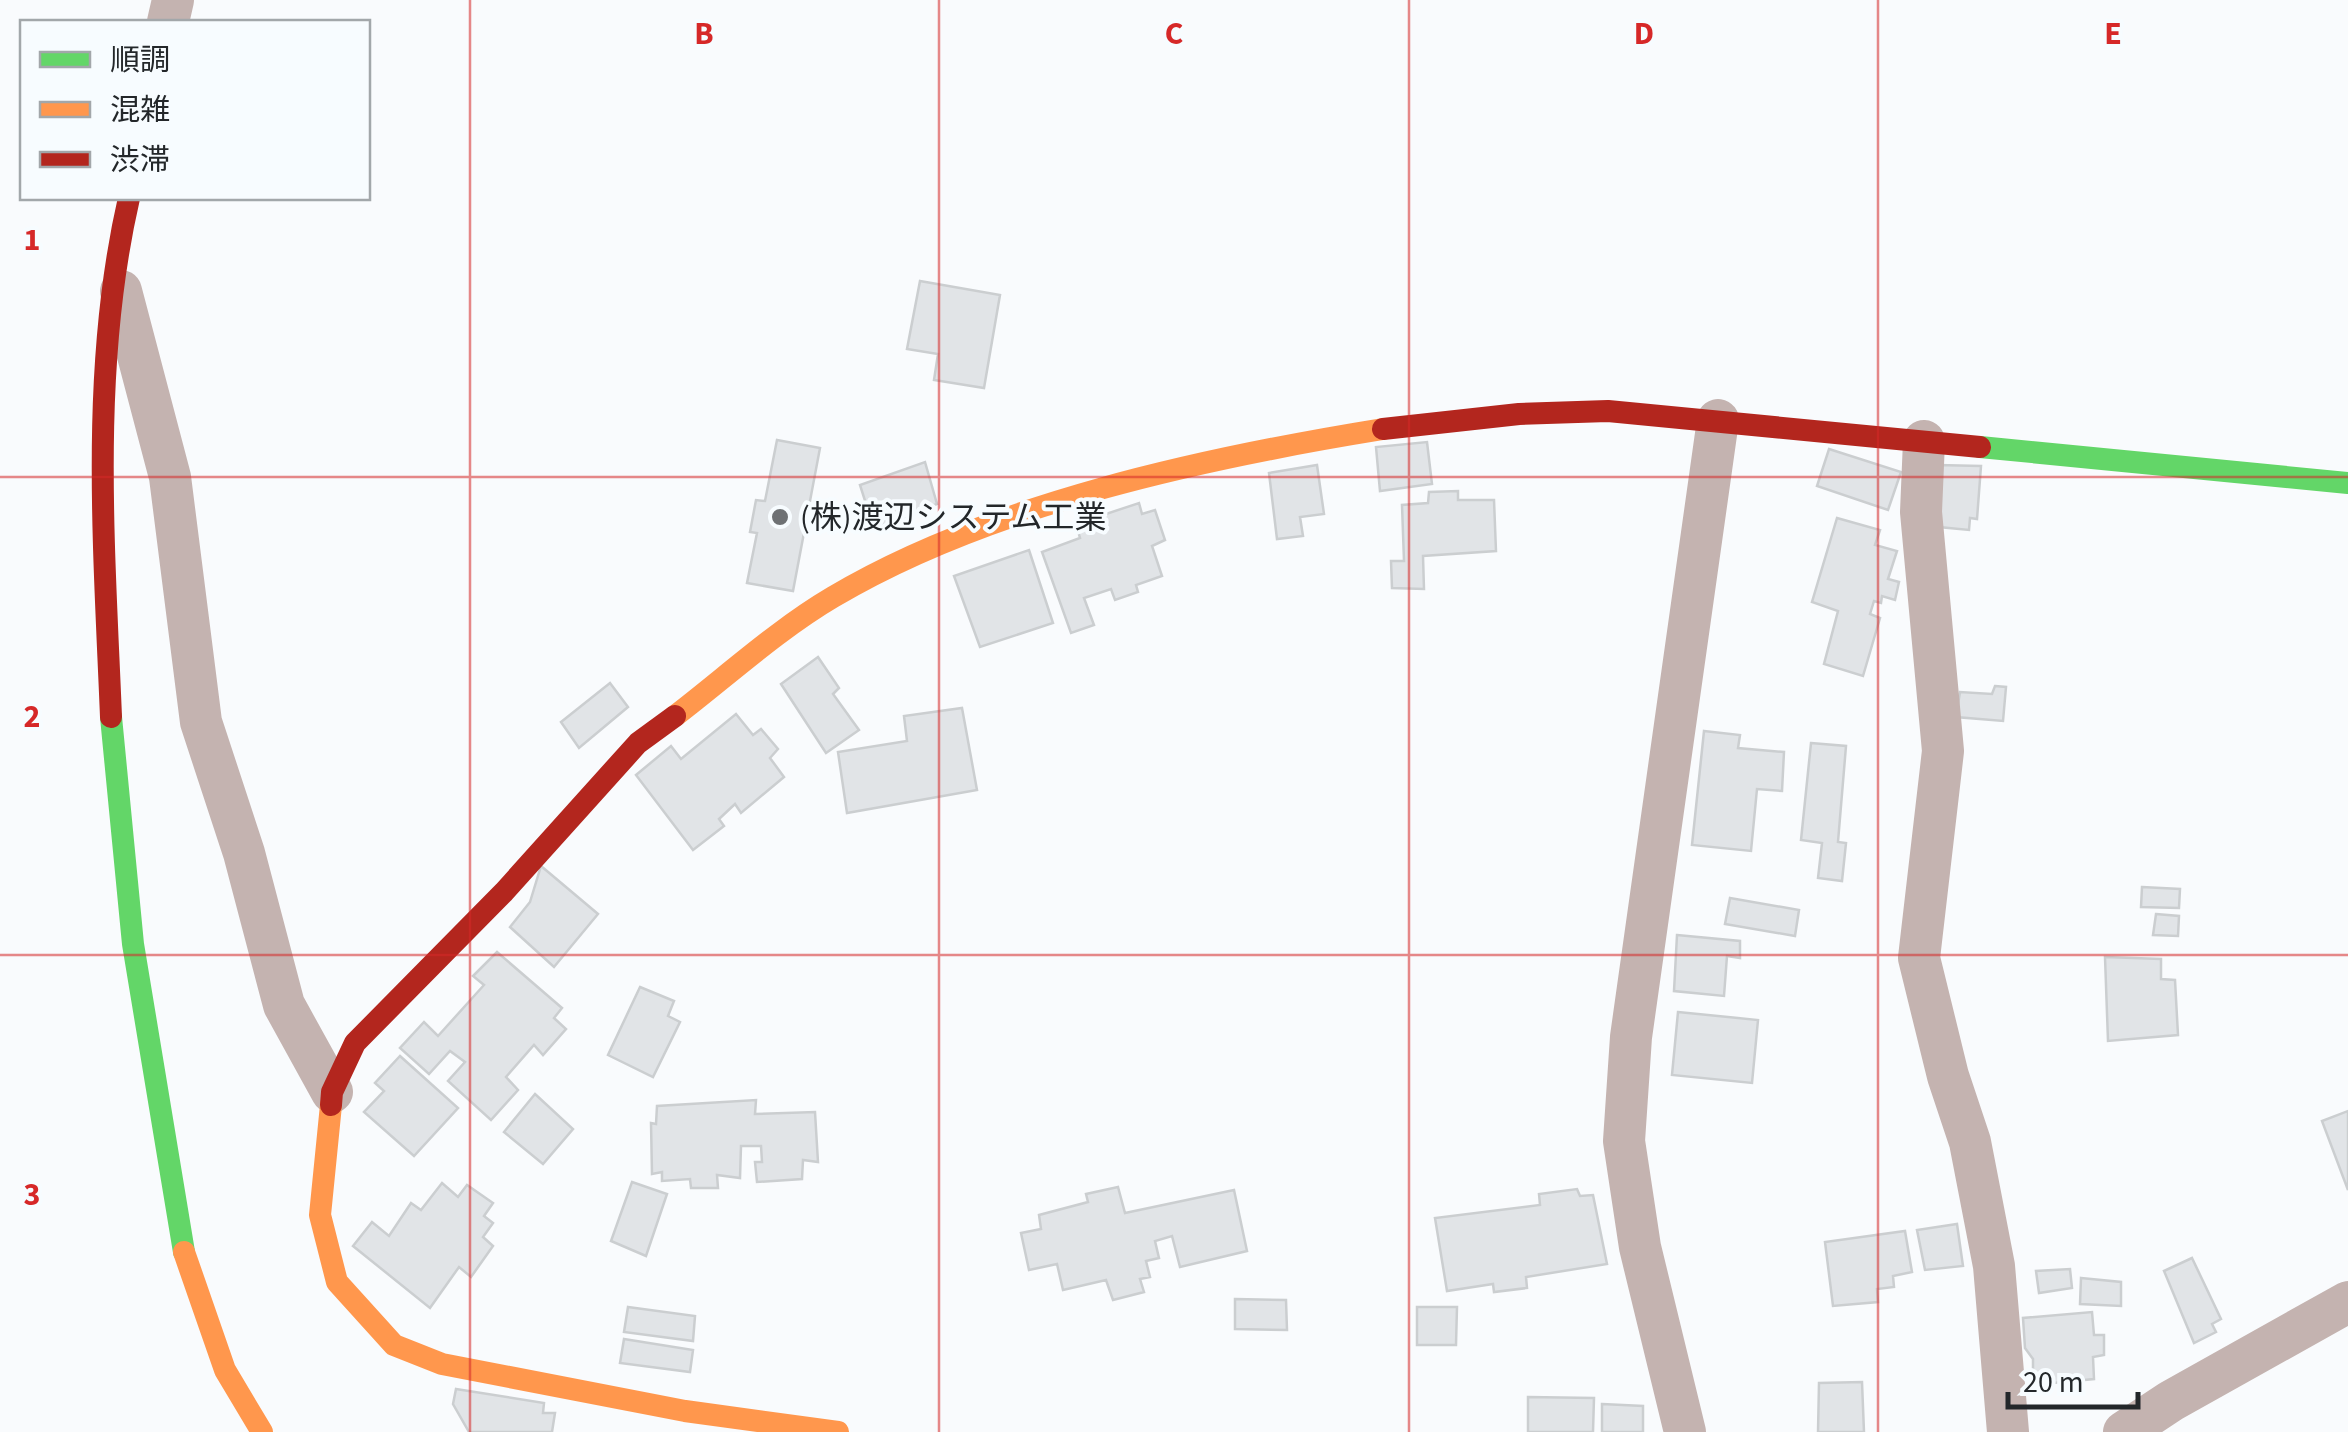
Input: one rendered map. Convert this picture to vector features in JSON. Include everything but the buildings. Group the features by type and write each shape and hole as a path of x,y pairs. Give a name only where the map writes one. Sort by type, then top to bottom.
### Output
{"street":[{"path":"128,200 114,263 101,473 112,748 133,944 186,1266 226,1370 262,1432"},
{"path":"114,263 170,478 202,722 244,853 284,1006 332,1092"},
{"path":"838,1432 685,1411 442,1364 394,1345 337,1282 320,1215 332,1092 355,1042 504,892 638,743 830,598 928,548 1135,480 1245,452 1386,428 1519,414 1608,411 1718,420 2348,483"},
{"path":"1686,1432 1640,1247 1624,1142 1631,1037 1718,420"},
{"path":"1924,441 1920,512 1942,751 1919,958 1948,1076 1970,1142 1994,1266 2008,1432"},
{"path":"2124,1432 2171,1400 2348,1302"}],"traffic: fast":[{"path":"1980,447 2348,483"},
{"path":"111,717 133,944 184,1252"}],"traffic: slow":[{"path":"675,716 812,610 894,564 960,536 1029,511 1172,470 1383,429"},
{"path":"331,1105 320,1215 337,1282 394,1345 442,1364 685,1411 838,1432"},
{"path":"184,1252 225,1370 262,1432"}],"traffic: jam":[{"path":"111,717 103,521 104,391 117,262 129,200"},
{"path":"1383,429 1519,414 1608,411 1980,447"},
{"path":"331,1105 332,1092 355,1043 504,892 638,743 675,716"}],"place":[{"name":"(株)渡辺システム工業","path":"780,517"}]}
